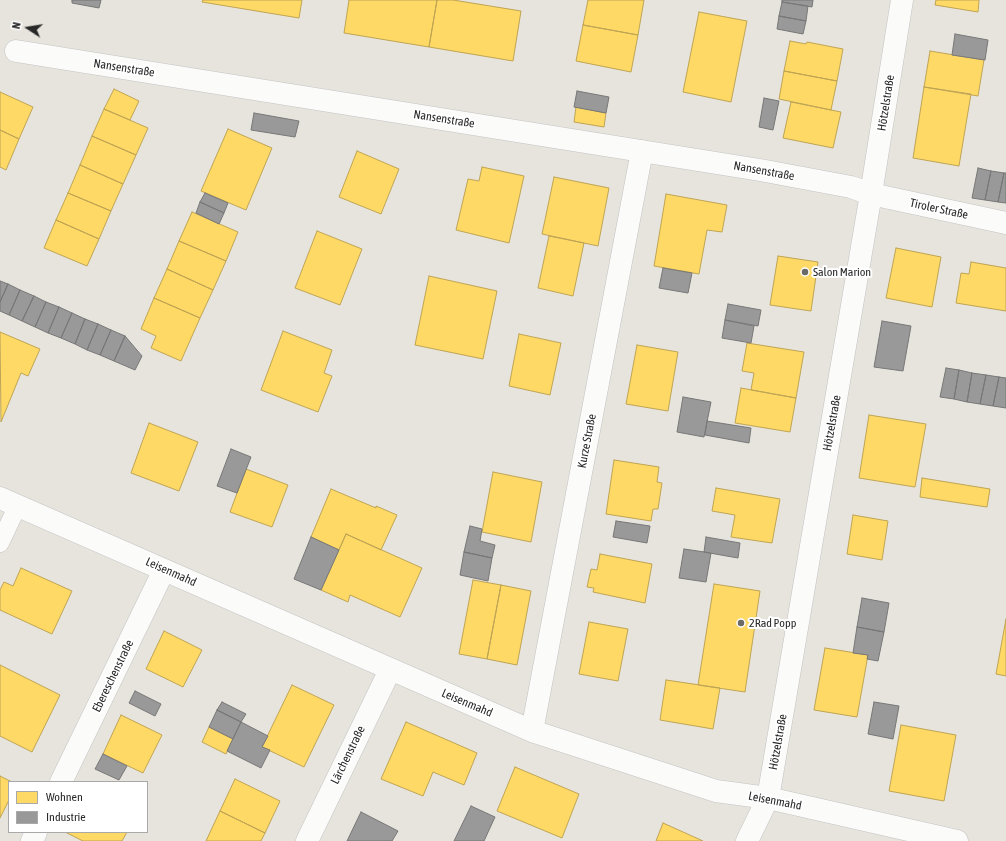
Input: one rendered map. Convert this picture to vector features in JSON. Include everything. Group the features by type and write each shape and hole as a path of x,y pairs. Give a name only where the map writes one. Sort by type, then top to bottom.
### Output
{"street":[{"name":"Hötzelstraße","path":"747,841 768,798 871,194 902,0"},
{"name":"Nansenstraße","path":"16,51 760,170 851,187 871,194"},
{"name":"Kurze Straße","path":"532,731 642,151"},
{"name":"Tiroler Straße","path":"871,194 1006,223"},
{"name":"Leisenmahd","path":"9,502 532,731 716,791 768,798 956,841"},
{"name":"Ebereschenstraße","path":"61,781 164,570"},
{"name":"Lärchenstraße","path":"307,841 390,670"}],"lane":[{"path":"0,543 9,502"}],"building: Wohnen":[{"path":"203,0 302,0 299,18 202,2"},
{"path":"349,0 437,0 429,47 344,33"},
{"path":"437,0 453,0 521,11 513,61 429,47"},
{"path":"588,0 644,0 638,35 583,25"},
{"path":"936,0 979,0 978,12 935,5"},
{"path":"699,12 747,21 731,102 683,92"},
{"path":"583,25 638,35 631,72 576,61"},
{"path":"790,41 806,44 807,42 843,49 837,81 784,71"},
{"path":"930,51 984,60 978,96 924,87"},
{"path":"784,71 837,81 831,110 779,99"},
{"path":"924,87 971,94 959,166 913,158"},
{"path":"114,89 139,101 130,120 104,109"},
{"path":"0,92 33,107 19,139 0,130"},
{"path":"791,102 841,112 833,148 783,138"},
{"path":"576,107 606,113 604,127 574,122"},
{"path":"104,109 148,128 136,155 92,136"},
{"path":"228,129 272,148 246,210 201,191"},
{"path":"0,130 19,139 6,170 0,167"},
{"path":"92,136 136,155 123,184 80,165"},
{"path":"357,151 399,169 381,214 339,197"},
{"path":"80,165 123,184 111,211 68,193"},
{"path":"482,167 524,176 509,243 456,230 468,179 479,181"},
{"path":"554,177 609,188 598,246 542,234"},
{"path":"68,193 111,211 99,239 56,220"},
{"path":"666,194 727,205 722,232 707,230 699,274 654,266"},
{"path":"192,212 238,232 226,261 179,241"},
{"path":"56,220 99,239 87,266 44,248"},
{"path":"317,231 362,249 340,305 295,288"},
{"path":"549,236 584,243 573,296 538,288"},
{"path":"179,241 226,261 213,290 167,269"},
{"path":"896,248 941,257 932,307 886,298"},
{"path":"778,256 818,262 811,311 770,305"},
{"path":"971,262 1006,268 1006,311 956,303 961,273 969,274"},
{"path":"167,269 213,290 200,318 154,298"},
{"path":"429,276 497,291 483,359 415,345"},
{"path":"154,298 200,318 181,361 151,348 156,336 141,329"},
{"path":"283,331 332,350 324,373 332,376 318,412 261,390"},
{"path":"0,332 40,349 28,376 21,373 1,422"},
{"path":"519,334 561,343 550,395 509,386"},
{"path":"747,343 804,352 796,398 751,390 754,373 742,371"},
{"path":"637,345 678,352 668,411 626,404"},
{"path":"741,388 796,398 790,432 735,423"},
{"path":"869,415 926,424 915,487 859,478"},
{"path":"149,423 198,442 179,491 131,473"},
{"path":"614,460 659,467 657,482 662,483 658,509 653,509 651,521 606,514"},
{"path":"246,469 288,485 272,527 230,512"},
{"path":"493,472 542,482 531,542 482,532"},
{"path":"922,478 990,489 987,507 920,497"},
{"path":"716,488 780,499 772,543 731,537 735,515 712,511"},
{"path":"331,489 397,515 381,550 346,534 339,550 311,537"},
{"path":"853,515 888,521 882,560 847,554"},
{"path":"346,534 422,568 400,617 350,595 348,602 321,590"},
{"path":"600,554 652,564 645,603 593,592 594,588 587,587 591,569 597,570"},
{"path":"21,568 72,591 52,634 0,610 0,590 4,582 13,586"},
{"path":"473,580 501,585 487,659 459,654"},
{"path":"714,584 760,591 745,692 698,685"},
{"path":"501,585 531,591 517,665 487,659"},
{"path":"1006,619 1006,676 996,674"},
{"path":"589,622 628,629 618,681 579,674"},
{"path":"164,631 202,650 183,687 146,669"},
{"path":"825,648 868,655 857,717 814,710"},
{"path":"0,665 60,695 32,752 0,736"},
{"path":"666,680 720,688 713,729 660,720"},
{"path":"292,685 334,705 304,767 262,747"},
{"path":"121,715 162,735 143,773 103,754"},
{"path":"406,722 477,753 464,785 433,772 423,796 381,779"},
{"path":"901,725 956,735 944,801 889,791"},
{"path":"209,727 233,739 226,754 202,742"},
{"path":"515,767 579,794 562,838 497,811"},
{"path":"0,776 10,781 8,781 8,802 0,818"},
{"path":"235,779 280,801 265,833 220,811"},
{"path":"220,811 265,833 261,841 206,841"},
{"path":"663,823 703,841 656,841"},
{"path":"67,833 126,833 122,841 83,841"}],"building: Industrie":[{"path":"72,0 101,0 99,8 72,3"},
{"path":"782,0 813,0 812,7 782,2"},
{"path":"782,2 808,6 806,21 779,16"},
{"path":"779,16 806,21 803,34 777,29"},
{"path":"955,34 988,40 985,60 952,55"},
{"path":"577,91 609,97 606,113 574,107"},
{"path":"764,98 779,101 773,130 759,127"},
{"path":"254,113 299,121 295,137 251,130"},
{"path":"978,168 991,171 985,200 972,198"},
{"path":"991,171 1004,173 998,202 985,200"},
{"path":"1004,173 1006,173 1006,203 998,202"},
{"path":"205,193 228,203 224,213 200,202"},
{"path":"200,202 224,213 219,224 196,213"},
{"path":"663,268 692,273 688,293 659,288"},
{"path":"0,281 8,284 0,302"},
{"path":"8,284 20,290 9,315 0,311 0,302"},
{"path":"20,290 34,296 22,321 9,315"},
{"path":"34,296 46,302 35,327 22,321"},
{"path":"46,302 59,307 48,333 35,327"},
{"path":"728,304 761,310 758,326 725,320"},
{"path":"59,307 72,313 61,338 48,333"},
{"path":"72,313 85,319 75,344 61,338"},
{"path":"85,319 98,324 87,350 75,344"},
{"path":"725,320 754,326 751,343 722,338"},
{"path":"882,321 911,326 903,371 874,367"},
{"path":"98,324 111,330 100,355 87,350"},
{"path":"111,330 125,336 114,361 100,355"},
{"path":"125,336 142,356 135,370 114,361"},
{"path":"946,368 959,370 954,399 940,397"},
{"path":"959,370 972,373 967,402 954,399"},
{"path":"972,373 986,375 980,404 967,402"},
{"path":"986,375 999,377 993,406 980,404"},
{"path":"999,377 1006,378 1006,408 993,406"},
{"path":"683,397 711,402 704,437 677,432"},
{"path":"707,421 751,428 749,443 705,435"},
{"path":"231,449 251,457 237,493 217,486"},
{"path":"616,521 650,526 647,543 613,537"},
{"path":"470,526 482,529 480,541 495,545 492,558 464,552"},
{"path":"311,537 339,550 321,590 294,579"},
{"path":"706,537 740,543 738,558 704,552"},
{"path":"684,549 711,553 706,582 679,578"},
{"path":"464,552 492,558 488,581 460,575"},
{"path":"862,598 889,603 884,632 857,627"},
{"path":"857,627 884,632 878,661 867,659 868,655 853,653"},
{"path":"135,691 161,704 155,716 129,703"},
{"path":"222,702 246,714 241,722 217,710"},
{"path":"874,702 899,706 893,739 868,734"},
{"path":"217,710 241,722 233,739 209,727"},
{"path":"241,722 268,736 262,747 270,750 261,768 227,751"},
{"path":"103,754 127,766 119,780 95,769"},
{"path":"471,806 495,817 484,841 454,841"},
{"path":"361,812 398,831 392,841 347,841"}],"place":[{"name":"Salon Marion","path":"805,272"},
{"name":"2Rad Popp","path":"741,623"}]}
